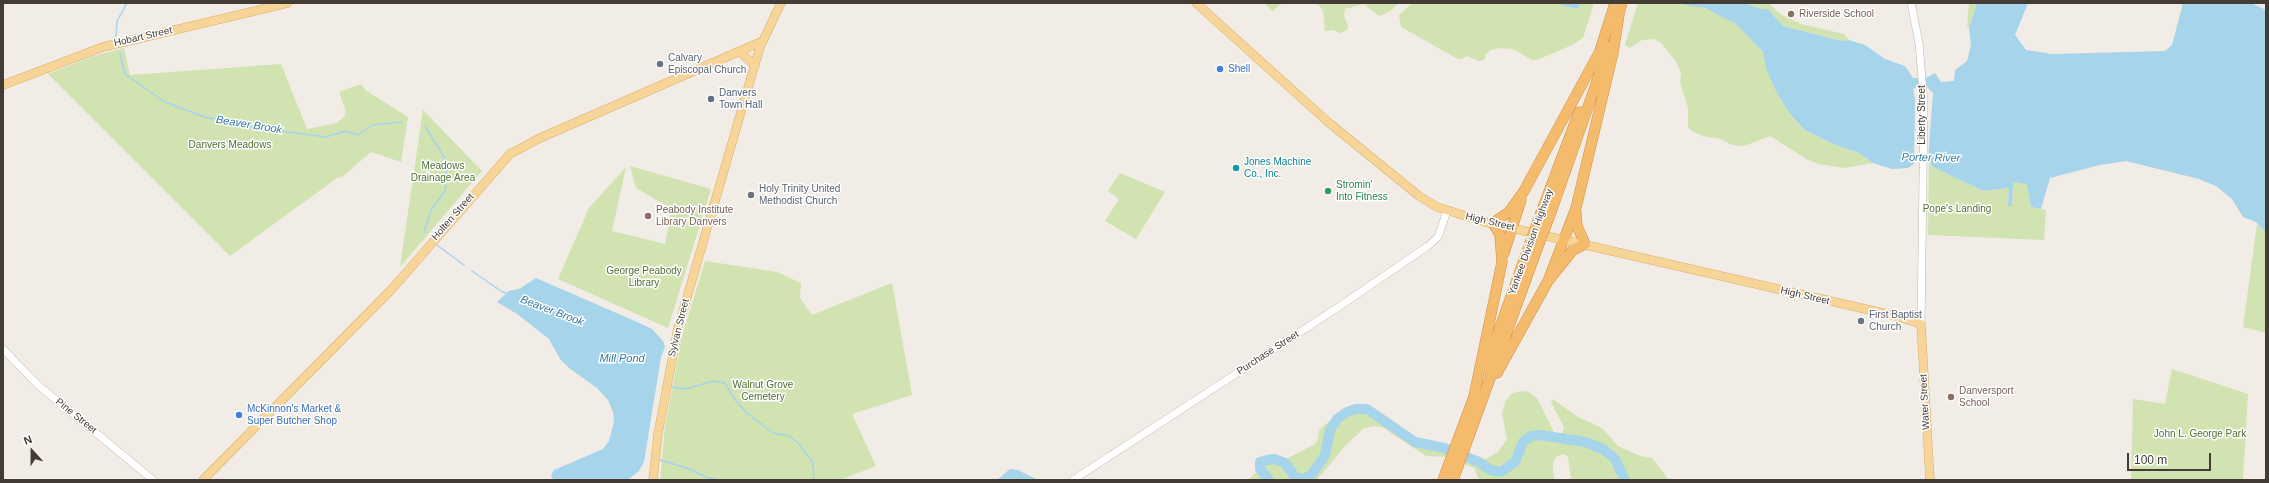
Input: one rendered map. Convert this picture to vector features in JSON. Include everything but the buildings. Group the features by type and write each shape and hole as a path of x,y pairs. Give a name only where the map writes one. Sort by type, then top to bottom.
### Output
{"highway":[{"name":"Yankee Division Highway","path":"1443,480 1452,468 1533,248 1615,3"},
{"name":"Yankee Division Highway","path":"1545,214 1619,15 1622,3"},
{"path":"1548,281 1576,208 1614,53 1619,15"},
{"path":"1478,398 1500,339 1502,262 1501,237 1493,223 1509,212 1524,191 1600,51"},
{"path":"1502,262 1524,191"},
{"path":"1500,339 1573,250 1585,244 1577,226 1576,208"},
{"name":"Yankee Division Highway","path":"1452,468 1453,480"}],"main road":[{"name":"Hobart Street","path":"3,85 103,47 288,3"},
{"name":"Sylvan Street","path":"653,480 658,434 678,328 755,66 763,41 781,3"},
{"name":"High Street","path":"1196,3 1328,122 1419,196 1447,211 1564,240 1886,314 1921,324"},
{"name":"Holten Street","path":"203,480 392,289 510,154 540,138 763,41"},
{"path":"739,52 755,66"},
{"name":"Water Street","path":"1921,324 1930,480"}],"street":[{"name":"Liberty Street","path":"1911,3 1919,43 1923,91 1921,324"},
{"name":"Purchase Street","path":"1073,480 1428,246 1438,237 1447,211"},
{"name":"Pine Street","path":"3,349 38,385 152,480"}],"green space":[{"path":"1264,3 1283,3 1272,11"},
{"path":"1316,3 1399,3 1389,12 1379,16 1364,4 1345,9 1344,16 1348,26 1347,30 1340,33 1333,30 1325,31 1323,10"},
{"path":"1412,3 1558,3 1579,9 1580,3 1594,3 1583,38 1572,45 1537,60 1532,60 1513,49 1500,48 1491,50 1486,54 1484,60 1479,61 1467,56 1461,59 1456,58 1401,27 1399,15"},
{"path":"1638,3 1676,3 1697,6 1716,12 1736,24 1763,52 1780,97 1789,113 1805,130 1833,144 1859,153 1873,163 1844,168 1818,164 1808,160 1770,136 1744,146 1732,145 1721,139 1703,136 1690,130 1688,126 1688,108 1680,82 1681,72 1675,60 1661,43 1654,39 1642,40 1630,48 1625,45"},
{"path":"1745,3 1768,3 1782,15 1801,24 1844,34 1849,40 1842,41 1783,26 1768,9 1760,9"},
{"path":"1969,3 1977,3 1969,28 1967,26"},
{"name":"Danvers Meadows","path":"124,48 130,75 281,64 307,129 337,123 344,117 346,112 339,92 361,84 365,90 408,117 401,162 371,152 342,177 337,178 230,256 48,74 94,56"},
{"name":"Meadows Drainage Area","path":"423,110 482,171 400,267"},
{"name":"Pope's Landing","path":"1929,161 1933,167 1983,191 2009,188 2008,206 2012,206 2013,182 2028,183 2031,207 2046,210 2044,240 1928,235"},
{"name":"George Peabody Library","path":"630,166 711,189 668,328 558,279 589,208 626,167 612,231 665,244 672,209 636,188"},
{"path":"1120,173 1165,192 1136,239 1105,221 1119,199 1108,191"},
{"path":"2257,224 2266,231 2266,333 2243,327"},
{"name":"Walnut Grove Cemetery","path":"705,261 777,272 801,283 800,298 812,315 892,283 912,395 852,414 876,466 840,480 660,480 665,426 682,336"},
{"name":"John L. George Park","path":"2172,369 2248,394 2243,480 2131,480 2133,399 2165,404"},
{"path":"1523,391 1529,392 1537,398 1556,436 1562,433 1564,427 1551,402 1553,399 1578,417 1602,428 1618,446 1640,456 1652,458 1669,480 1571,480 1568,457 1564,454 1557,456 1553,462 1554,480 1479,480 1474,468 1449,457 1426,456 1382,427 1373,426 1363,429 1346,445 1317,480 1248,480 1266,463 1282,461 1313,445 1318,440 1319,431 1322,427 1345,410 1359,406 1376,409 1400,430 1417,440 1433,446 1443,446 1473,459 1486,459 1498,452 1507,439 1502,413 1506,400 1513,393"}],"water":[{"path":"1558,3 1580,3 1579,9 1564,6"},
{"name":"Porter River","path":"1674,3 1745,3 1760,9 1768,9 1783,26 1842,41 1849,40 1865,45 1885,59 1905,66 1913,78 1926,78 1935,73 1941,82 1954,81 1955,70 1967,61 1971,45 1969,28 1977,3 2028,3 2015,35 2026,50 2052,54 2165,51 2172,45 2183,3 2251,3 2266,10 2266,231 2263,230 2256,222 2243,217 2232,199 2216,186 2199,179 2126,161 2100,165 2050,178 2041,209 2031,207 2027,184 2013,182 2012,206 2008,206 2009,188 1983,191 1933,167 1928,159 1933,93 1927,87 1920,86 1913,89 1915,100 1914,164 1908,168 1892,169 1873,163 1859,153 1833,144 1805,130 1789,113 1775,89 1767,71 1763,52 1736,24 1705,8"},
{"name":"Mill Pond","path":"536,278 652,329 663,341 665,347 661,357 644,462 639,471 629,479 557,480 552,478 551,475 554,470 603,449 609,441 614,422 613,412 608,400 597,388 569,368 560,359 549,339 517,314 497,302 509,291 519,289"},
{"path":"1010,469 1018,470 1038,480 997,480"}],"waterway":[{"name":"Beaver Brook","path":"116,36 117,21 127,3"},
{"name":"Beaver Brook","path":"120,53 125,74 165,102 205,117 257,128 326,137 345,131 358,135 372,125 402,122"},
{"name":"Beaver Brook","path":"424,232 431,210 445,191 447,162 425,126"},
{"name":"Beaver Brook","path":"437,245 464,265"},
{"name":"Beaver Brook","path":"472,271 501,291 508,294"},
{"path":"672,387 686,389 713,381 725,383 736,401 746,412 773,433 789,436 799,444 812,461 814,473 813,480"},
{"path":"1269,480 1260,469 1260,462 1274,459 1285,463 1296,478 1305,479 1313,473 1325,455 1330,430 1337,419 1347,412 1356,409 1367,409 1415,442 1444,448 1479,462 1490,470 1501,472 1515,462 1523,442 1531,436 1540,435 1585,442 1603,449 1615,459 1625,480"},
{"path":"660,460 687,468 706,477 719,480"}],"place":[{"name":"Riverside School","path":"1791,14"},
{"name":"Calvary Episcopal Church","path":"660,64"},
{"name":"Shell","path":"1220,69"},
{"name":"Danvers Town Hall","path":"711,99"},
{"name":"Jones Machine Co., Inc.","path":"1236,168"},
{"name":"Stromin' Into Fitness","path":"1328,191"},
{"name":"Holy Trinity United Methodist Church","path":"751,195"},
{"name":"Peabody Institute Library Danvers","path":"648,216"},
{"name":"First Baptist Church","path":"1861,321"},
{"name":"Danversport School","path":"1951,397"},
{"name":"McKinnon's Market & Super Butcher Shop","path":"239,415"}]}
